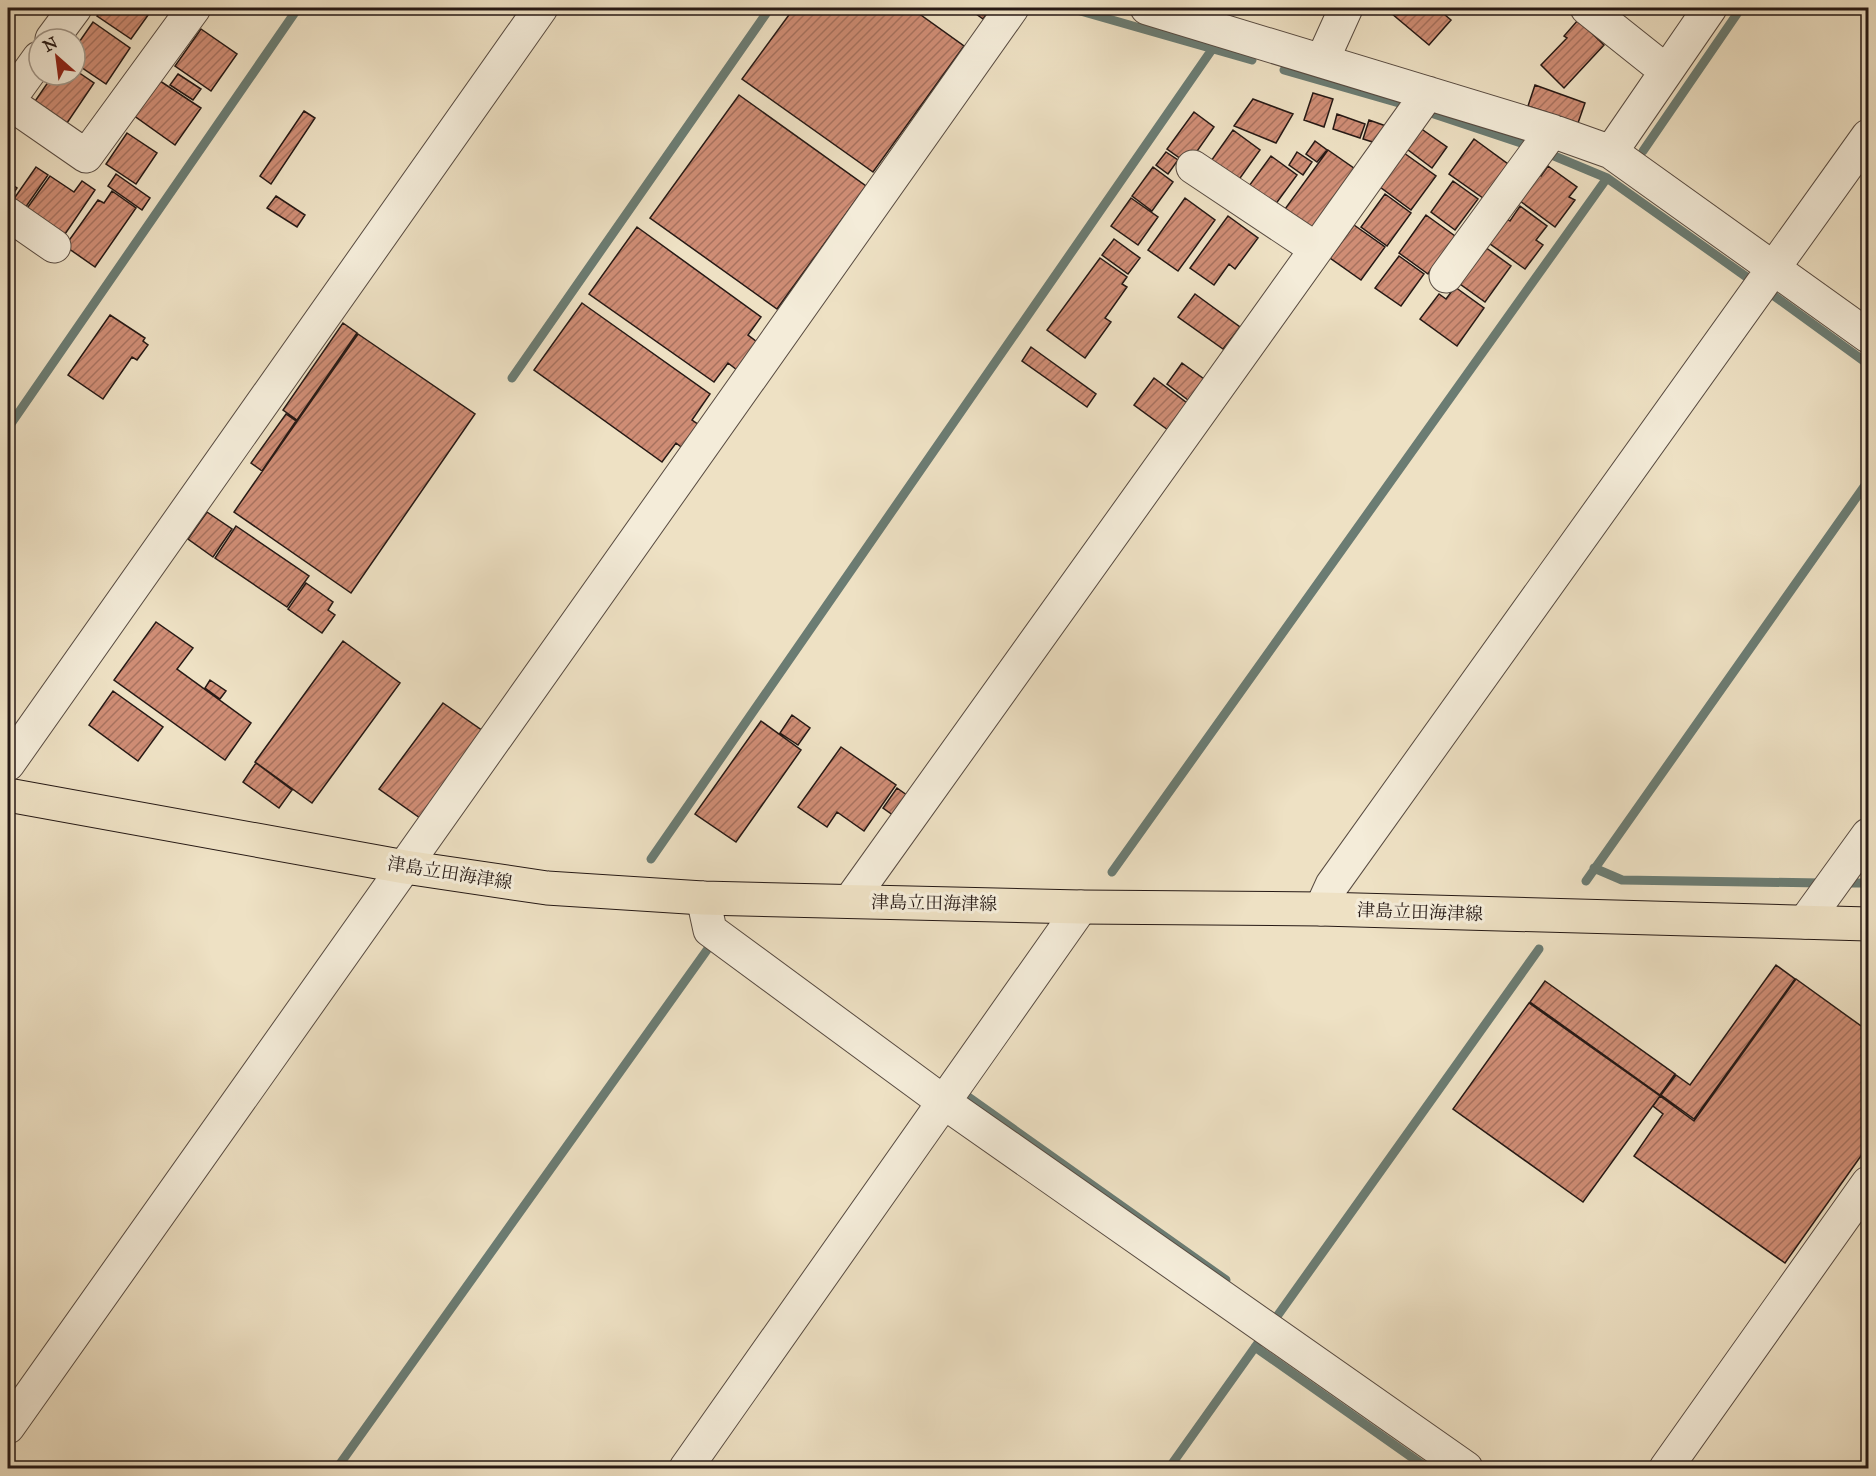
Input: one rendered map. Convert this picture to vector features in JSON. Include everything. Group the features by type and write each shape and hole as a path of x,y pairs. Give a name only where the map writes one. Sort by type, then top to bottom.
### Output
{"main road":[{"name":"津島立田海津線","path":"8,795 405,867 547,888 703,898 1081,907 1321,909 1869,924"}],"street":[{"path":"61,27 75,8"},
{"path":"27,74 8,102 86,156 194,8"},
{"path":"8,764 541,8"},
{"path":"8,1427 1012,8"},
{"path":"1147,8 1552,131 1611,152 1869,336"},
{"path":"1322,61 1346,8"},
{"path":"1587,8 1666,71"},
{"path":"1611,152 1710,8"},
{"path":"850,901 1428,93"},
{"path":"1446,276 1552,131"},
{"path":"1321,909 1332,885 1869,136"},
{"path":"1193,167 1316,249"},
{"path":"8,214 54,246"},
{"path":"1805,922 1869,835"},
{"path":"703,898 710,930 945,1103 1466,1468"},
{"path":"686,1468 1081,907"},
{"path":"1666,1468 1869,1183"}],"building":[{"path":"102,8 146,8 151,11 131,39 97,16"},
{"path":"794,8 911,8 964,46 873,172 742,79"},
{"path":"975,8 991,8 983,19 972,11"},
{"path":"1385,8 1440,8 1438,9 1451,20 1429,45"},
{"path":"1578,20 1604,45 1564,88 1541,65 1567,38 1564,36"},
{"path":"93,22 130,48 106,84 87,71 87,31"},
{"path":"201,29 237,54 211,91 175,66"},
{"path":"178,74 201,89 193,100 170,85"},
{"path":"87,78 94,83 63,129 31,107 45,87 87,87"},
{"path":"157,79 201,108 175,145 133,115"},
{"path":"1535,85 1585,103 1578,123 1528,106"},
{"path":"1313,93 1333,99 1324,127 1304,120"},
{"path":"739,95 866,186 777,309 650,218"},
{"path":"1253,99 1293,114 1276,143 1234,126"},
{"path":"304,111 315,118 271,184 260,176"},
{"path":"1194,112 1214,127 1188,164 1167,149"},
{"path":"1337,114 1365,124 1360,138 1333,129"},
{"path":"1369,120 1386,126 1379,144 1363,139"},
{"path":"1413,123 1447,147 1432,168 1399,143"},
{"path":"1233,130 1260,150 1238,181 1211,161"},
{"path":"127,133 157,153 136,184 106,164"},
{"path":"1474,139 1508,164 1483,198 1449,174"},
{"path":"1315,141 1327,150 1317,162 1306,154"},
{"path":"1328,150 1358,171 1315,231 1285,209"},
{"path":"1166,152 1178,160 1168,174 1156,165"},
{"path":"1297,152 1312,162 1303,175 1289,165"},
{"path":"1404,153 1436,176 1411,210 1380,187"},
{"path":"1271,156 1297,175 1275,205 1249,186"},
{"path":"1548,166 1577,187 1569,197 1575,200 1555,227 1516,198 1535,172 1541,176"},
{"path":"36,167 48,175 23,211 11,203"},
{"path":"1153,167 1173,182 1152,211 1132,196"},
{"path":"116,174 150,198 142,210 108,186"},
{"path":"50,176 74,192 82,181 95,190 61,240 23,214"},
{"path":"1453,181 1478,199 1455,230 1431,212"},
{"path":"8,182 17,188 8,201"},
{"path":"112,191 136,208 95,267 65,246 98,200 104,203"},
{"path":"1385,194 1411,213 1387,246 1361,227"},
{"path":"276,196 305,215 297,227 267,208"},
{"path":"1131,198 1158,217 1138,245 1111,226"},
{"path":"1185,198 1215,220 1178,271 1148,250"},
{"path":"1520,206 1547,226 1536,240 1543,245 1525,269 1486,241 1504,217 1510,221"},
{"path":"1426,215 1455,236 1438,274 1431,269 1428,274 1399,253"},
{"path":"1228,216 1258,238 1235,269 1229,264 1214,285 1190,268"},
{"path":"1354,225 1385,247 1361,280 1330,258"},
{"path":"637,227 761,317 748,335 757,342 737,370 728,363 714,382 589,294"},
{"path":"1114,239 1140,258 1128,274 1102,255"},
{"path":"1485,247 1511,266 1485,302 1460,284"},
{"path":"1399,256 1424,274 1401,306 1375,288"},
{"path":"1100,258 1127,277 1122,284 1127,287 1105,318 1111,322 1085,358 1047,330"},
{"path":"1455,287 1484,308 1457,346 1420,319 1439,294 1446,299"},
{"path":"1195,294 1240,327 1223,349 1178,317"},
{"path":"582,303 710,394 692,420 702,427 685,450 676,443 662,462 534,370"},
{"path":"110,315 145,338 143,341 148,345 137,360 132,357 103,399 68,375"},
{"path":"343,323 357,333 297,420 283,410"},
{"path":"358,334 475,414 351,593 234,512"},
{"path":"1031,347 1096,394 1087,407 1022,361"},
{"path":"1182,363 1204,379 1188,400 1167,384"},
{"path":"1154,378 1187,403 1168,430 1134,405"},
{"path":"286,414 296,421 262,471 251,463"},
{"path":"207,512 232,529 213,557 188,539"},
{"path":"236,526 309,576 287,607 215,558"},
{"path":"306,583 333,602 328,610 335,615 322,633 288,609"},
{"path":"156,622 193,648 177,669 251,723 225,760 114,680"},
{"path":"343,641 400,683 312,803 255,762"},
{"path":"210,680 226,691 220,699 205,688"},
{"path":"113,691 163,727 138,761 89,725"},
{"path":"443,703 483,731 420,818 379,789"},
{"path":"792,715 810,728 798,745 780,733"},
{"path":"761,721 801,750 736,842 695,814"},
{"path":"841,747 896,785 864,831 837,812 827,827 798,807"},
{"path":"256,763 292,790 279,808 243,782"},
{"path":"897,788 911,798 897,818 883,808"},
{"path":"1776,965 1795,979 1694,1119 1661,1095 1676,1075 1690,1085"},
{"path":"1796,979 1868,1031 1868,1146 1785,1263 1634,1156 1663,1114 1653,1106 1660,1096 1694,1121"},
{"path":"1545,981 1675,1074 1660,1095 1530,1002"},
{"path":"1529,1003 1660,1096 1583,1202 1453,1109"}],"waterway":[{"path":"8,428 298,8"},
{"path":"512,378 770,8"},
{"path":"1070,8 1252,60"},
{"path":"1643,151 1741,8"},
{"path":"651,859 1213,48"},
{"path":"1284,70 1406,105"},
{"path":"1425,111 1527,145"},
{"path":"1547,153 1607,178 1748,278"},
{"path":"1112,872 1607,178"},
{"path":"1770,293 1868,364"},
{"path":"1586,881 1868,481"},
{"path":"1594,868 1622,880 1821,883"},
{"path":"1849,883 1868,883"},
{"path":"1273,1322 1539,949"},
{"path":"337,1468 707,950"},
{"path":"964,1094 1226,1280"},
{"path":"1169,1468 1258,1343"},
{"path":"1255,1347 1427,1468"}]}
